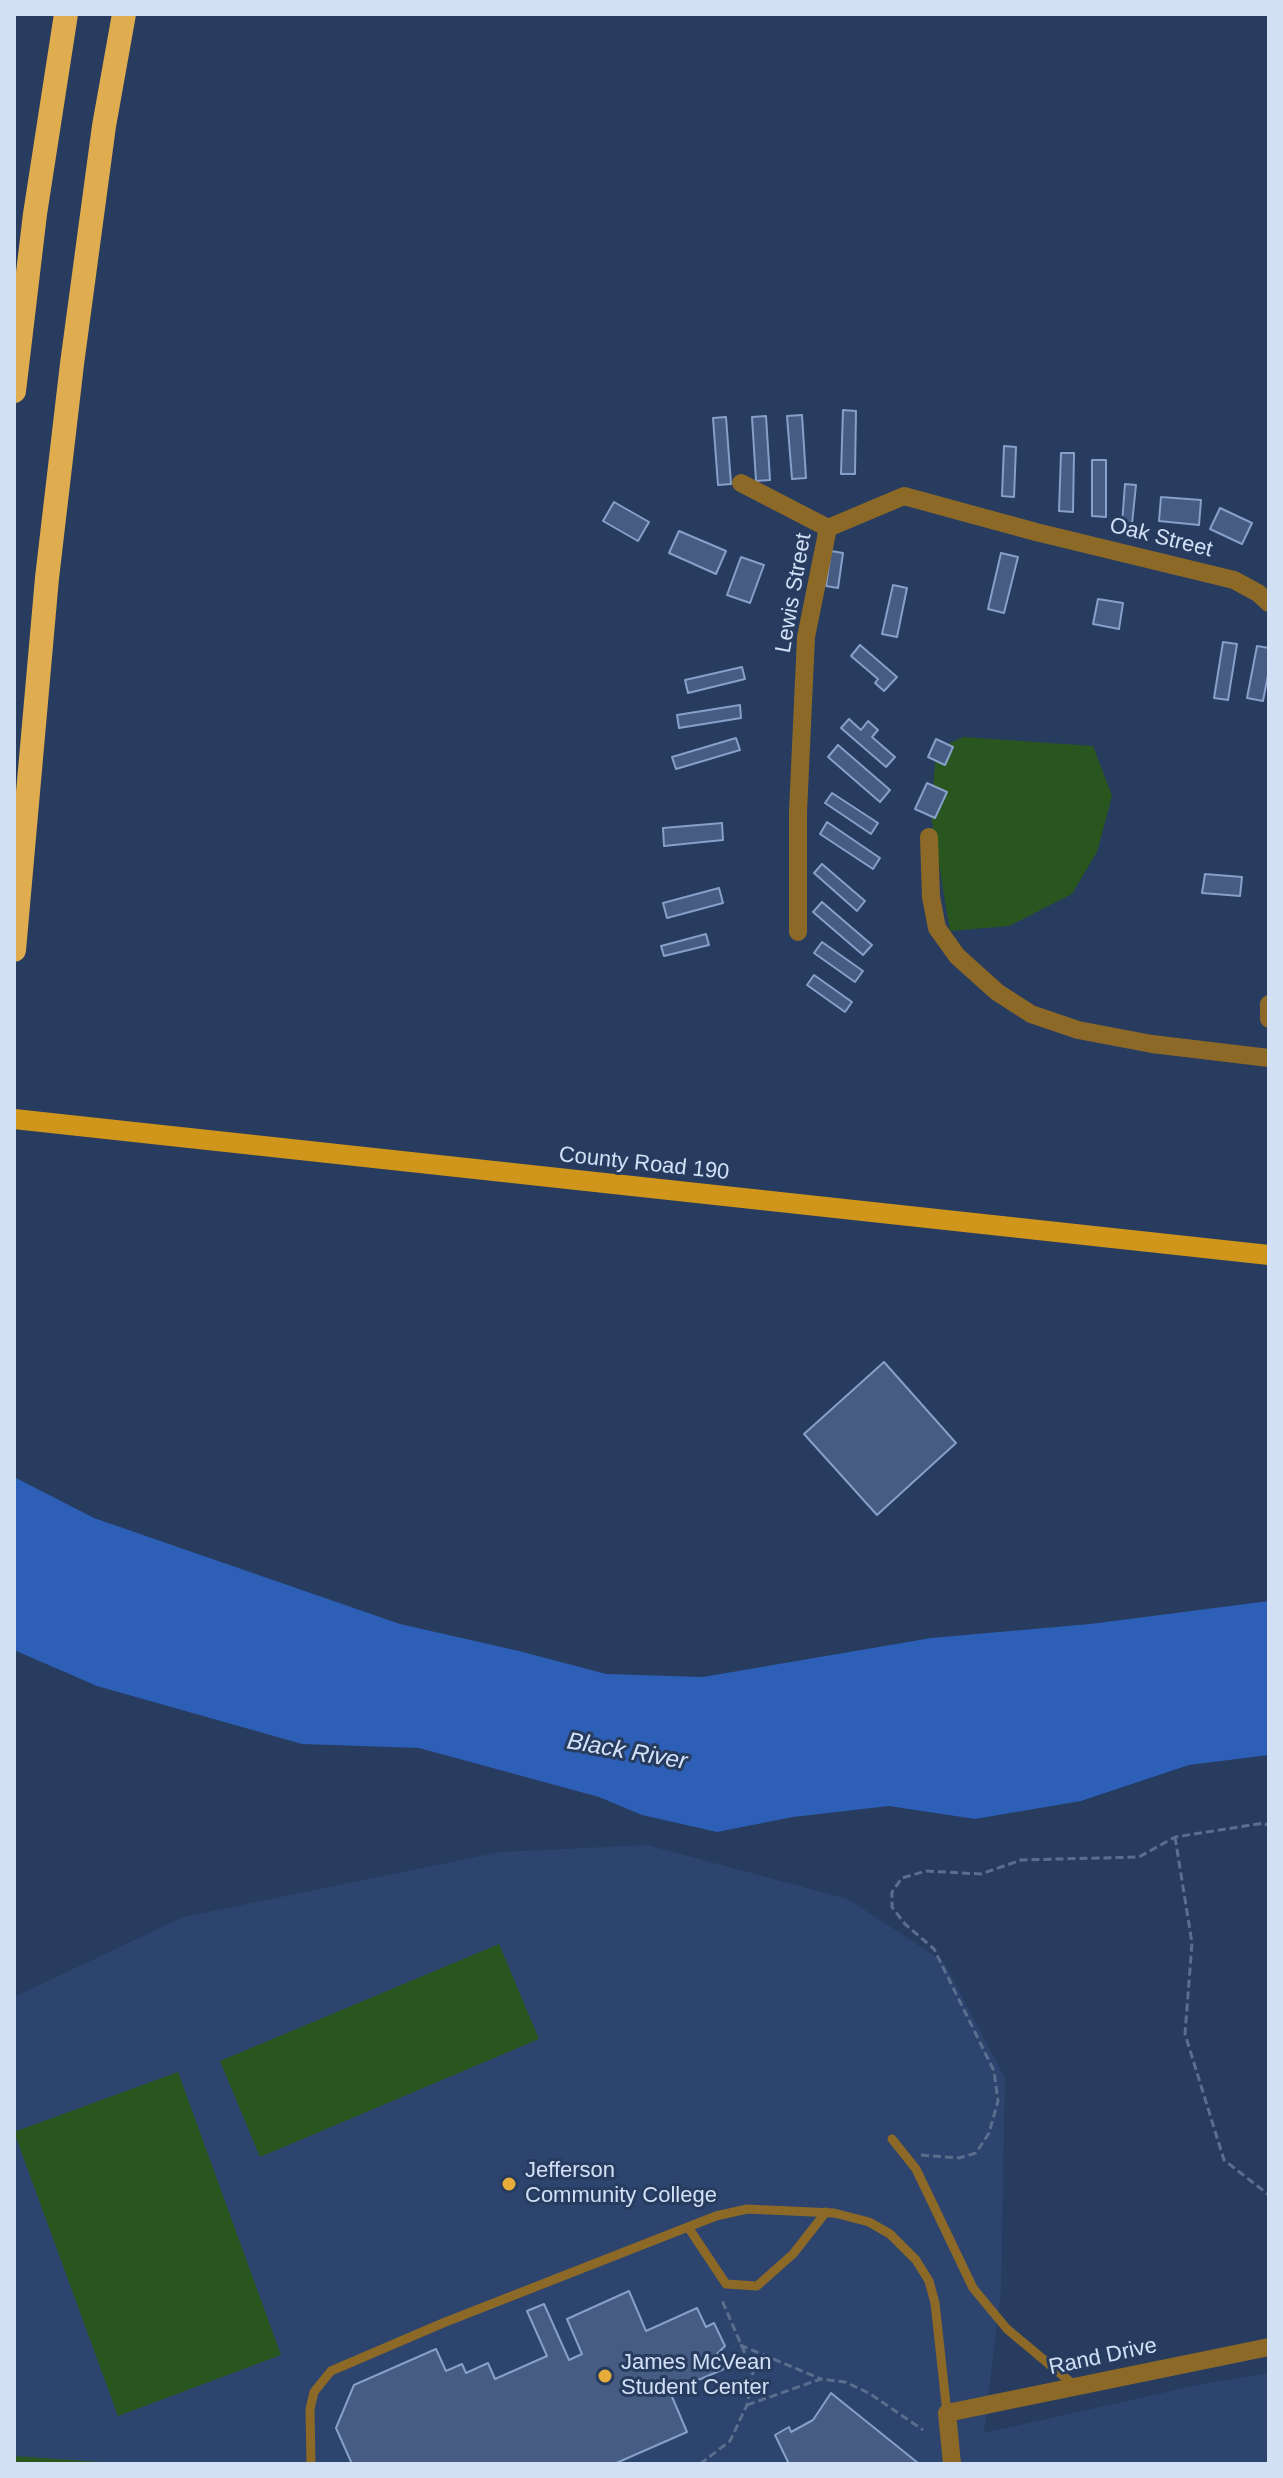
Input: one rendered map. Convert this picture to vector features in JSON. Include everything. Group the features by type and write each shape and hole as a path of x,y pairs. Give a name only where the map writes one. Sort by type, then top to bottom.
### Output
{"highway":[{"path":"14,391 35,214 66,14"},
{"path":"14,950 47,578 104,126 124,14"}],"main road":[{"name":"County Road 190","path":"14,1119 1269,1255"}],"street":[{"path":"741,483 828,528"},
{"name":"Lewis Street","path":"798,932 798,812 806,637 828,528 904,496 1036,532"},
{"name":"Oak Street","path":"1036,532 1234,580 1269,603"},
{"path":"929,837 931,897 937,928 957,956 997,992 1031,1014 1078,1030 1152,1044 1269,1058"},
{"path":"1269,1004 1269,1019"},
{"name":"Rand Drive","path":"947,2413 1269,2347"},
{"path":"947,2413 952,2464"}],"lane":[{"path":"892,2139 916,2169 973,2288 1007,2329 1077,2387"},
{"path":"311,2464 312,2400 314,2392 331,2371 443,2323 716,2216 747,2209 826,2212 869,2222 890,2234 916,2260 929,2281 935,2303 947,2413"},
{"path":"688,2227 726,2284 757,2286 793,2254 826,2212"}],"path":[{"path":"903,2153 959,2158 976,2153 989,2133 998,2101 994,2071 934,1949 905,1924 892,1907 892,1892 902,1878 926,1871 981,1874 1021,1860 1139,1857 1175,1837 1264,1823 1269,1826"},
{"path":"1175,1837 1192,1943 1185,2034 1224,2160 1269,2195"},
{"path":"700,2464 730,2441 747,2405 753,2372 720,2300 726,2284"},
{"path":"740,2345 821,2379 845,2382 869,2393 923,2430"},
{"path":"747,2405 821,2379"}],"shaded area":[{"name":"Jefferson Community College","path":"647,1845 848,1899 944,1962 1005,2078 1001,2290 984,2433 1202,2384 1269,2373 1269,2464 14,2464 14,1997 183,1917 500,1852"}],"green space":[{"path":"963,737 1093,746 1112,796 1097,852 1072,894 1009,926 950,931 931,816 936,750"},
{"path":"499,1944 539,2039 260,2157 220,2061"},
{"path":"178,2072 281,2355 118,2416 14,2132"},
{"path":"14,2456 128,2464 14,2464"}],"water":[{"name":"Black River","path":"14,1477 94,1518 400,1624 606,1674 703,1677 931,1638 1090,1624 1269,1601 1269,1755 1189,1765 1081,1801 975,1819 889,1806 793,1817 717,1832 642,1815 599,1797 419,1748 302,1744 97,1686 14,1650"}],"building":[{"path":"843,410 856,411 855,474 841,474"},
{"path":"802,415 806,478 792,479 787,416"},
{"path":"766,416 770,480 756,481 752,417"},
{"path":"726,417 731,484 718,485 713,418"},
{"path":"1004,446 1016,447 1014,497 1002,496"},
{"path":"1061,453 1074,453 1073,512 1059,511"},
{"path":"1092,460 1106,460 1106,517 1092,516"},
{"path":"1125,484 1136,485 1132,524 1122,524"},
{"path":"1161,497 1201,500 1199,525 1159,521"},
{"path":"614,502 649,522 638,541 603,521"},
{"path":"1220,508 1252,523 1242,544 1210,529"},
{"path":"679,531 726,551 716,574 669,553"},
{"path":"831,551 843,553 838,588 826,586"},
{"path":"1001,553 1018,557 1004,613 988,609"},
{"path":"741,557 764,565 750,603 727,595"},
{"path":"893,585 907,588 897,637 882,634"},
{"path":"1098,599 1123,603 1119,629 1093,624"},
{"path":"1223,642 1237,644 1228,700 1214,698"},
{"path":"860,645 897,677 884,691 875,683 878,679 851,656"},
{"path":"1257,646 1269,648 1269,670 1263,701 1247,698"},
{"path":"742,667 745,679 688,693 685,680"},
{"path":"740,705 741,718 679,728 677,715"},
{"path":"849,719 861,730 868,721 878,730 872,737 895,757 886,767 841,728"},
{"path":"736,738 740,750 676,769 672,757"},
{"path":"936,739 953,747 945,765 928,757"},
{"path":"838,745 890,790 880,802 828,757"},
{"path":"927,783 947,792 935,818 915,809"},
{"path":"832,793 878,823 871,834 825,803"},
{"path":"827,822 880,858 873,869 820,834"},
{"path":"722,823 723,840 664,846 663,828"},
{"path":"822,864 865,901 857,911 814,873"},
{"path":"1205,874 1242,877 1240,896 1202,893"},
{"path":"719,888 723,903 667,918 663,903"},
{"path":"822,902 872,945 863,955 813,912"},
{"path":"706,934 709,945 664,956 661,946"},
{"path":"822,942 863,971 855,982 814,953"},
{"path":"814,975 852,1002 845,1012 807,985"},
{"path":"884,1362 956,1443 877,1515 804,1434"},
{"name":"James McVean Student Center","path":"629,2291 646,2331 697,2308 706,2327 714,2323 725,2346 717,2354 724,2369 670,2392 687,2432 614,2464 352,2464 336,2428 354,2385 436,2349 446,2371 462,2364 466,2373 488,2363 495,2379 547,2356 527,2311 544,2304 569,2360 582,2354 567,2319"},
{"path":"831,2393 918,2463 789,2464 775,2435 789,2427 791,2432 813,2420"}],"place":[{"name":"Jefferson Community College","path":"509,2184"},
{"name":"James McVean Student Center","path":"605,2376"}]}
